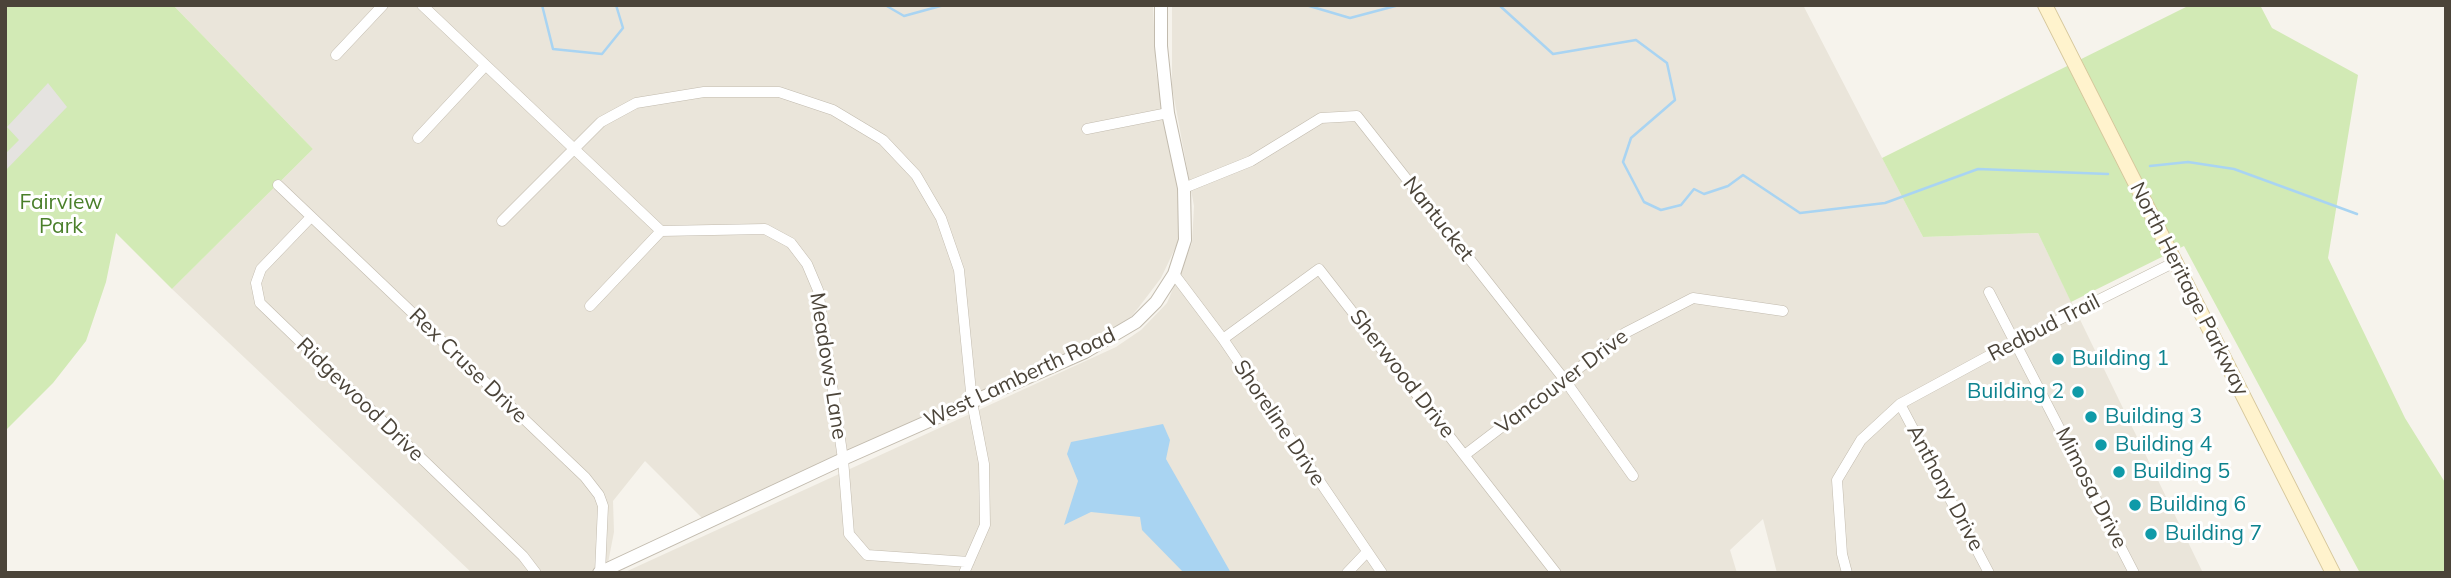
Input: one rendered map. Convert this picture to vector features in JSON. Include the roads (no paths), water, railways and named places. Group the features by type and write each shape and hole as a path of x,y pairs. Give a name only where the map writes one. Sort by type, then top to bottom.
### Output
{"main road":[{"name":"North Heritage Parkway","path":"2045,5 2333,573"}],"street":[{"path":"336,55 383,5"},
{"path":"422,5 661,231 590,306"},
{"name":"West Lamberth Road","path":"600,573 843,459 1085,352 1136,323 1156,302 1174,274 1185,240 1184,188 1168,113 1161,46 1161,5"},
{"path":"418,138 485,66"},
{"path":"502,221 601,122 636,103 704,92 779,92 833,110 883,141 916,175 941,218 959,270 972,402 984,464 985,524 964,573"},
{"path":"1087,129 1168,113"},
{"name":"Nantucket","path":"1184,188 1251,161 1321,118 1357,116 1564,379 1633,476"},
{"name":"Rex Cruse Drive","path":"278,185 585,477 604,506 600,573"},
{"name":"Ridgewood Drive","path":"311,217 261,269 256,283 260,303 523,556 536,573"},
{"name":"Meadows Lane","path":"661,231 765,229 791,243 807,264 818,290 843,459 849,534 867,555 969,562"},
{"name":"Redbud Trail","path":"1847,573 1842,554 1837,480 1861,440 1900,404 2016,341 2175,262"},
{"name":"Sherwood Drive","path":"1223,338 1319,269 1466,454 1556,573"},
{"name":"Shoreline Drive","path":"1174,274 1223,338 1382,573"},
{"name":"Mimosa Drive","path":"1989,292 2134,573"},
{"name":"Vancouver Drive","path":"1466,454 1625,333 1693,298 1783,311"},
{"name":"Anthony Drive","path":"1900,404 1989,573"},
{"path":"1347,573 1366,553"}],"water":[{"path":"1163,424 1170,440 1166,459 1231,573 1184,573 1142,530 1140,517 1091,512 1064,525 1078,481 1067,454 1071,442"}],"waterway":[{"path":"542,5 553,49 602,54 623,28 616,5"},
{"path":"885,5 904,16 944,5"},
{"path":"1119,5 1149,5"},
{"path":"1306,5 1350,18 1399,5"},
{"path":"1499,5 1553,54 1636,40 1667,63 1675,100 1631,138 1623,162 1644,202 1661,210 1681,205 1694,189 1704,194 1728,186 1743,175 1800,213 1885,203 1978,169 2108,174"},
{"path":"2150,166 2188,162 2234,169 2357,214"}],"place":[{"name":"Building 1","path":"2058,359"},
{"name":"Building 2","path":"2078,392"},
{"name":"Building 3","path":"2091,417"},
{"name":"Building 4","path":"2101,445"},
{"name":"Building 5","path":"2119,472"},
{"name":"Building 6","path":"2135,505"},
{"name":"Building 7","path":"2151,534"}],"park label":[{"name":"Fairview Park","path":"61,215"}]}
